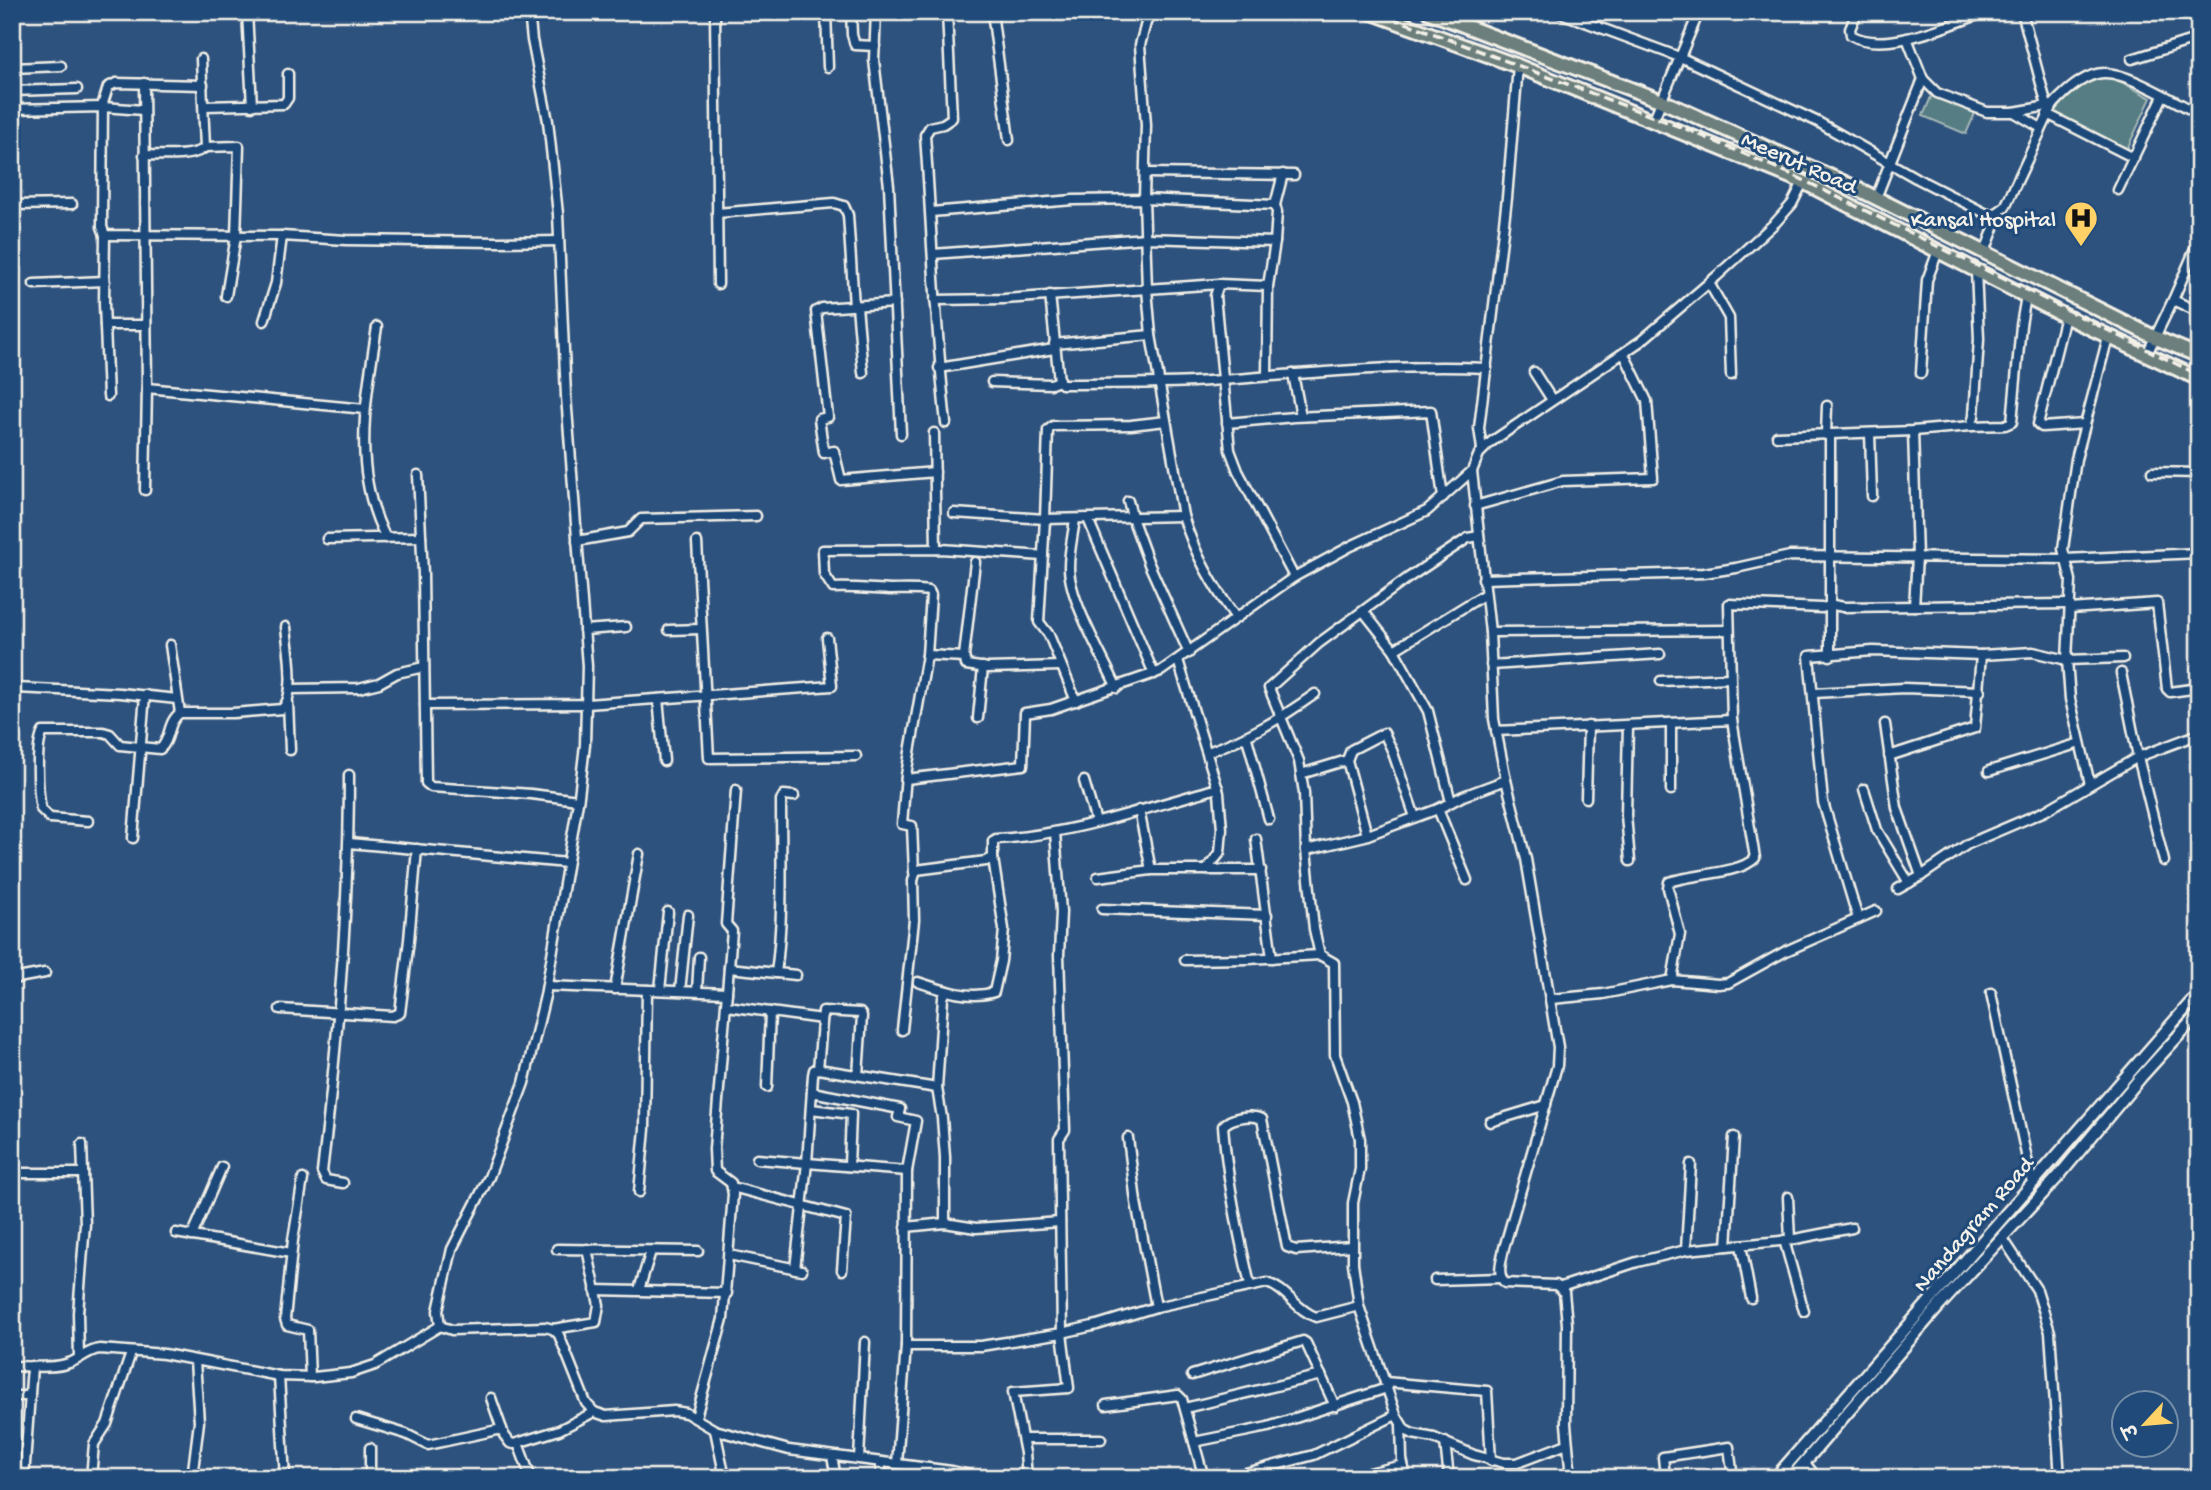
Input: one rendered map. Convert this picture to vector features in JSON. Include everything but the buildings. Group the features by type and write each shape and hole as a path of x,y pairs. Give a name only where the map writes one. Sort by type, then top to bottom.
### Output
{"main road":[{"name":"Meerut Road","path":"1370,12 1518,66 1803,182 2065,316 2199,379"},
{"name":"Meerut Road","path":"1429,12 1662,101 1877,198 2154,337 2199,356"}],"street":[{"path":"247,12 252,106"},
{"path":"440,1326 438,1311 452,1249 489,1177 524,1083 547,986 585,745 587,704 584,630 566,396 559,241 548,121 529,12"},
{"path":"715,12 719,284"},
{"path":"826,12 828,67"},
{"path":"851,12 855,45 874,46"},
{"path":"876,12 874,60 889,186 901,434"},
{"path":"946,424 939,368 925,135 930,127 949,122 953,113 947,12"},
{"path":"992,12 1009,139"},
{"path":"1149,12 1140,45 1146,115 1144,199 1151,335 1183,516 1209,580 1236,618"},
{"path":"1559,12 1682,58 1818,122 1916,178 1987,214 2000,212"},
{"path":"1653,121 1682,58 1699,12"},
{"path":"1857,12 1850,29 1853,37 1867,41 1907,38 1986,12"},
{"path":"2022,12 2049,108"},
{"path":"2132,58 2199,37"},
{"path":"1907,38 1923,79 1937,93 1987,112 2049,108 2133,158"},
{"path":"144,155 194,154 203,151 201,59"},
{"path":"12,68 61,66"},
{"path":"1482,449 1479,428 1507,198 1518,66"},
{"path":"1985,252 2000,212 2005,207 2049,108 2088,77 2103,73 2125,78 2199,114"},
{"path":"204,106 284,104 288,98 288,74"},
{"path":"1877,198 1923,79"},
{"path":"108,396 105,235 102,227 105,93 108,87 116,83 203,85"},
{"path":"144,83 147,388 145,490"},
{"path":"12,91 77,89"},
{"path":"2118,190 2163,96"},
{"path":"12,109 103,107 143,110"},
{"path":"2014,112 2041,128"},
{"path":"205,147 239,146 236,236 226,296"},
{"path":"1145,173 1294,175"},
{"path":"1267,375 1268,286 1275,243 1275,205 1283,174"},
{"path":"906,779 1023,765 1025,713 1042,712 1154,674 1189,653 1294,577 1351,546 1416,518 1472,471 1482,449 1624,354 1709,283 1784,213 1792,204 1803,182"},
{"path":"931,212 1073,200 1144,199 1275,205"},
{"path":"717,213 834,203 844,206 848,215 863,373"},
{"path":"12,205 72,204"},
{"path":"105,235 559,241"},
{"path":"264,321 276,283 282,236"},
{"path":"933,254 1146,239 1275,243"},
{"path":"2146,356 2199,240"},
{"path":"1921,373 1927,280 1938,251"},
{"path":"1971,426 1979,339 1976,270"},
{"path":"34,284 105,281"},
{"path":"1709,283 1729,318 1731,375"},
{"path":"935,300 1219,284 1268,286"},
{"path":"1219,284 1215,296 1222,380 1233,461 1294,577"},
{"path":"1050,295 1054,347 1059,381 1062,384 1160,384 1267,375 1452,366 1487,368"},
{"path":"1777,436 1913,431 2005,425 2012,422 2026,296"},
{"path":"2173,300 2199,312"},
{"path":"895,303 822,308 816,311 828,417 820,419 824,453 834,451 841,480 935,472"},
{"path":"2065,316 2038,424 2042,427 2085,424"},
{"path":"105,325 146,325"},
{"path":"377,327 365,409 365,477 376,519 386,538"},
{"path":"939,368 1054,347 1151,335"},
{"path":"2090,784 2070,699 2067,660 2071,580 2063,550 2076,459 2108,337"},
{"path":"1475,506 1563,481 1653,478 1647,401 1624,354"},
{"path":"1534,372 1552,400"},
{"path":"1293,374 1301,416"},
{"path":"992,382 1051,384 1059,381"},
{"path":"147,388 365,409"},
{"path":"1827,406 1830,656"},
{"path":"1227,423 1301,416 1431,411 1443,497"},
{"path":"1076,701 1049,635 1039,622 1047,436 1050,428 1166,421"},
{"path":"1913,431 1917,557 1914,606"},
{"path":"934,433 936,549"},
{"path":"1870,433 1871,496"},
{"path":"1472,471 1490,632 1496,731 1527,859 1558,1047 1557,1066 1504,1248 1501,1278 1510,1284 1561,1287 1637,1262 1686,1250 1787,1240 1852,1228"},
{"path":"2152,472 2199,473"},
{"path":"418,475 425,779 428,786 578,800"},
{"path":"1128,501 1149,564 1189,653"},
{"path":"954,513 1045,519 1183,516"},
{"path":"577,541 628,532 641,519 756,516"},
{"path":"1075,519 1069,560 1070,576 1082,611 1117,688"},
{"path":"1088,519 1154,674"},
{"path":"1320,954 1310,902 1299,761 1269,688 1319,643 1408,578 1468,538 1479,536"},
{"path":"327,539 421,537"},
{"path":"697,542 709,758 856,756"},
{"path":"902,1030 914,920 914,872 912,826 902,824 906,779 927,655 931,595 929,591 862,586 833,588 824,575 823,550 936,549 1043,556"},
{"path":"1483,579 1703,573 1790,556 2065,559 2199,553"},
{"path":"975,562 964,657 966,665 1060,666"},
{"path":"1394,650 1485,594"},
{"path":"1672,980 1680,934 1668,888 1669,882 1735,867 1755,858 1732,720 1729,604 1822,608 2070,607 2157,603 2167,689 2170,692 2199,688"},
{"path":"1364,612 1394,650 1428,711 1451,802"},
{"path":"286,627 290,750"},
{"path":"584,630 626,627"},
{"path":"669,630 701,629"},
{"path":"1490,632 1730,630"},
{"path":"425,705 587,704 832,685 827,638"},
{"path":"170,645 180,713"},
{"path":"1858,919 1823,802 1809,656 1873,651 1981,655 2033,652 2067,660 2123,658"},
{"path":"1491,664 1660,654"},
{"path":"927,655 964,657"},
{"path":"1889,756 1975,728 1981,655"},
{"path":"1178,660 1218,788 1222,829 1220,853 1206,870"},
{"path":"290,689 359,688 379,683 397,673 424,667"},
{"path":"978,718 983,667"},
{"path":"2121,673 2138,757 2164,861"},
{"path":"14,676 13,684 16,688 177,699"},
{"path":"1661,681 1730,678"},
{"path":"1814,693 1904,688 1980,691"},
{"path":"1208,752 1247,738 1282,718 1315,694"},
{"path":"133,838 145,695"},
{"path":"658,699 664,761"},
{"path":"88,821 50,818 41,809 41,735 45,732 103,732 110,734 120,745 163,748 171,722 180,713 276,710 282,709 288,702"},
{"path":"1496,731 1732,720"},
{"path":"1671,723 1671,790"},
{"path":"1885,724 1900,819 1921,876"},
{"path":"1628,725 1626,815 1630,861"},
{"path":"1586,797 1588,726"},
{"path":"1367,835 1347,760 1351,750 1384,733 1415,817"},
{"path":"1898,888 1968,845 2045,811 2138,757 2199,734"},
{"path":"1247,738 1269,819"},
{"path":"1989,771 2080,743"},
{"path":"1301,774 1347,760"},
{"path":"343,1183 326,1180 322,1172 344,946 349,775"},
{"path":"1306,850 1367,835 1506,780"},
{"path":"1084,781 1096,822"},
{"path":"918,982 946,991 983,996 994,992 1004,929 993,858 995,839 1055,832 1218,788"},
{"path":"1864,789 1877,830 1909,883"},
{"path":"696,1417 723,1319 727,1293 733,1187 728,1180 718,1175 714,1165 732,931 726,925 726,920 736,790"},
{"path":"776,973 783,884 779,863 780,800 783,795 794,796"},
{"path":"1438,809 1467,880"},
{"path":"1139,810 1151,870"},
{"path":"1027,1478 1023,1439 1013,1392 1069,1388 1062,1333 1059,1139 1065,1129 1059,956 1061,902 1055,832"},
{"path":"1256,839 1272,958"},
{"path":"349,843 567,863"},
{"path":"280,1009 393,1016 400,1013 416,849"},
{"path":"615,989 639,854"},
{"path":"914,872 993,858"},
{"path":"1098,877 1151,870 1261,870"},
{"path":"1102,909 1267,915"},
{"path":"1551,999 1603,994 1672,980 1728,983 1786,951 1876,911"},
{"path":"660,990 668,912"},
{"path":"680,991 688,915"},
{"path":"665,943 684,945"},
{"path":"1185,960 1320,954 1334,963 1335,1055 1352,1102 1360,1139 1360,1168 1353,1203 1352,1246 1359,1306 1401,1425 1406,1478"},
{"path":"697,991 699,957"},
{"path":"729,968 796,975"},
{"path":"12,979 45,973"},
{"path":"547,986 727,993"},
{"path":"639,1192 645,1129 647,990"},
{"path":"945,1223 945,1157 937,1088 943,998 946,991"},
{"path":"1991,993 2032,1182"},
{"name":"Nandagram Road","path":"1791,1478 1894,1361 2032,1182 2199,993"},
{"path":"727,1006 822,1019"},
{"path":"818,1069 823,1011 860,1013 858,1075"},
{"path":"767,1087 771,1012"},
{"name":"Nandagram Road","path":"1774,1478 1884,1353 2002,1237 2057,1178 2141,1077 2199,1013"},
{"path":"729,1255 799,1269 813,1072 818,1069 937,1088"},
{"path":"812,1092 900,1109 898,1117 916,1121 907,1171 906,1346 897,1464"},
{"path":"841,1112 844,1098"},
{"path":"1490,1122 1546,1105"},
{"path":"811,1109 851,1114 849,1166"},
{"path":"1250,1285 1238,1234 1226,1151 1223,1125 1228,1121 1252,1116 1262,1119 1287,1247 1296,1250 1352,1246"},
{"path":"2087,1119 2098,1129"},
{"path":"1727,1246 1734,1137"},
{"path":"1128,1138 1136,1202 1156,1307"},
{"path":"79,1358 85,1224 82,1144"},
{"path":"757,1159 907,1171"},
{"path":"1686,1250 1691,1164"},
{"path":"192,1236 222,1167"},
{"path":"12,1173 83,1173"},
{"path":"303,1179 291,1253 285,1319 287,1325 308,1330 310,1377"},
{"path":"733,1187 846,1217 842,1270"},
{"path":"1788,1197 1787,1240 1804,1311"},
{"path":"905,1227 945,1223 976,1227 1060,1222"},
{"path":"176,1233 291,1253"},
{"path":"2002,1237 2037,1290 2050,1332 2060,1478"},
{"path":"1741,1245 1751,1298"},
{"path":"557,1249 698,1251"},
{"path":"12,1366 62,1365 94,1349 164,1354 279,1376 310,1377 351,1373 375,1365 440,1326 452,1330 554,1329 596,1322 599,1305 587,1249"},
{"path":"639,1290 651,1251"},
{"path":"1435,1280 1501,1278"},
{"path":"906,1346 981,1346 1062,1333 1156,1307 1267,1283 1276,1286 1309,1315 1316,1317 1359,1306"},
{"path":"1561,1287 1566,1298 1567,1444 1571,1478"},
{"path":"595,1290 727,1293"},
{"path":"554,1329 559,1335 586,1403 594,1412 606,1416 674,1412 696,1417 715,1430 789,1450 983,1478"},
{"path":"1192,1375 1303,1341 1335,1406"},
{"path":"859,1460 865,1342"},
{"path":"91,1478 94,1444 107,1424 131,1353"},
{"path":"1884,1353 1894,1361"},
{"path":"192,1478 199,1422 195,1361"},
{"path":"24,1478 32,1366"},
{"path":"1185,1408 1321,1375"},
{"path":"279,1376 285,1478"},
{"path":"1194,1442 1268,1427 1335,1406 1386,1385 1487,1391 1491,1461"},
{"path":"1106,1405 1174,1394 1182,1399 1204,1478"},
{"path":"12,1395 30,1396"},
{"path":"491,1398 510,1443 559,1430 594,1412"},
{"path":"1227,1478 1314,1455 1396,1415"},
{"path":"356,1419 406,1434 428,1445 502,1429"},
{"path":"1401,1425 1413,1434 1445,1442 1491,1461 1517,1463 1567,1444"},
{"path":"715,1430 725,1478"},
{"path":"1023,1439 1101,1439"},
{"path":"1445,1442 1449,1478"},
{"path":"518,1443 530,1478"},
{"path":"1633,1478 1665,1475 1663,1457 1729,1447 1733,1478"},
{"path":"370,1448 370,1478"},
{"path":"1797,1453 1816,1478"},
{"path":"832,1456 836,1478"},
{"path":"880,1462 882,1478"},
{"path":"1348,1478 1403,1465"}],"green space":[{"path":"2103,77 2116,79 2151,98 2127,149 2053,113 2077,87"},
{"path":"1933,92 1976,111 1966,134 1923,116"}],"railway":[{"path":"1377,12 1691,131 1793,175 2199,375"}],"place":[{"name":"Kansal Hospital","path":"2081,248"}]}
